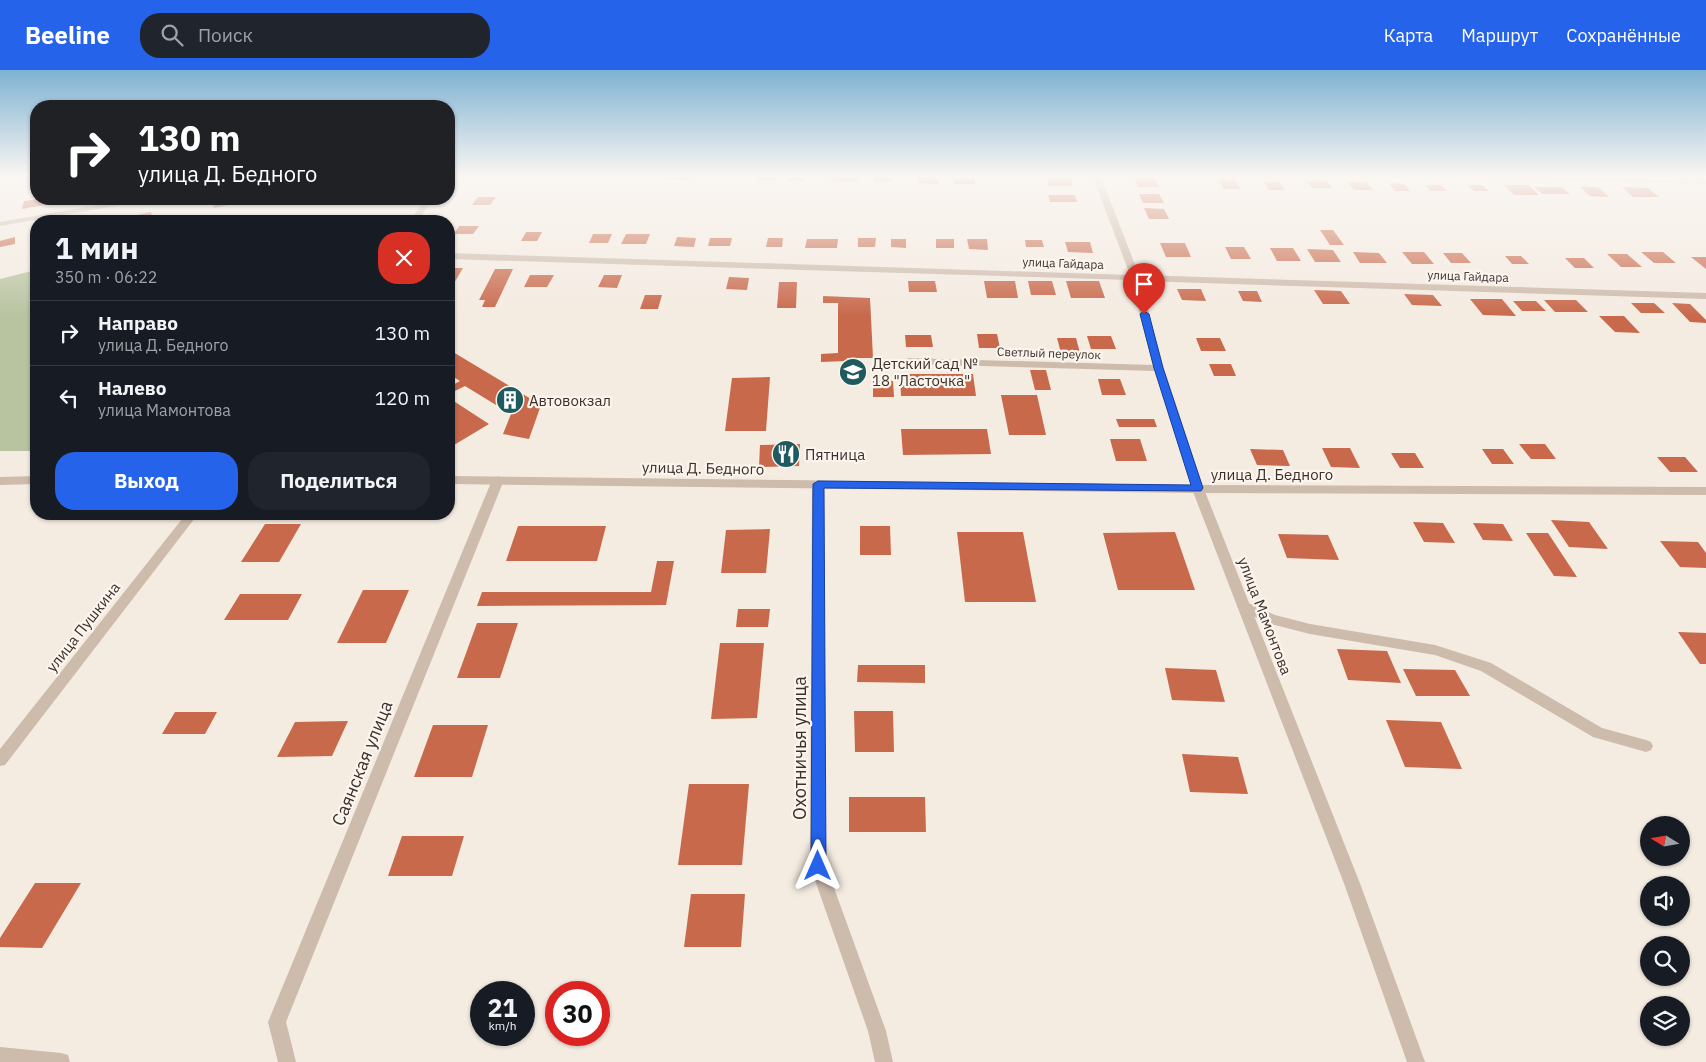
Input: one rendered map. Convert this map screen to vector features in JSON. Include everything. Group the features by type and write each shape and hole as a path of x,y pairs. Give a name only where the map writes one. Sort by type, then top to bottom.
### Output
{"street":[{"name":"улица Мамонтова","path":"1115,223 1135,277 1159,368 1198,488 1353,886 1416,1062"},
{"name":"улица Гайдара","path":"455,256 1706,296"},
{"name":"Светлый переулок","path":"908,361 1159,368"},
{"path":"0,481 30,480"},
{"name":"улица Д. Бедного","path":"455,480 1706,491"},
{"name":"Саянская улица","path":"287,1062 277,1022 498,480"},
{"name":"Охотничья улица","path":"818,484 818,866 877,1031 884,1062"},
{"name":"улица Пушкина","path":"0,760 187,520"},
{"path":"1244,606 1272,618 1310,629 1435,650 1486,667 1598,733 1646,746"},
{"path":"0,1056 61,1062"}],"green space":[{"path":"30,272 30,451 0,451 0,279"}],"building":[{"path":"459,226 479,226 473,234 455,234"},
{"path":"1320,230 1333,230 1344,245 1330,245"},
{"path":"526,232 542,232 537,241 521,241"},
{"path":"593,234 612,234 608,243 589,243"},
{"path":"626,234 650,234 646,244 621,244"},
{"path":"15,237 15,244 0,247 0,241"},
{"path":"677,237 696,238 694,247 674,246"},
{"path":"710,238 732,238 730,246 708,246"},
{"path":"768,238 783,238 782,247 766,247"},
{"path":"858,238 876,238 875,247 858,247"},
{"path":"807,239 838,239 837,248 805,248"},
{"path":"891,239 906,239 906,248 891,247"},
{"path":"936,239 954,239 954,248 936,248"},
{"path":"967,239 987,239 988,250 969,249"},
{"path":"1025,240 1042,240 1044,247 1026,247"},
{"path":"1065,242 1090,242 1093,253 1068,252"},
{"path":"1160,243 1185,243 1191,257 1166,257"},
{"path":"1225,247 1244,247 1251,259 1231,259"},
{"path":"1270,248 1293,248 1301,261 1277,261"},
{"path":"1307,249 1333,250 1341,262 1315,262"},
{"path":"1353,252 1379,253 1387,263 1360,263"},
{"path":"1402,252 1424,252 1434,264 1412,264"},
{"path":"1641,252 1663,252 1676,263 1654,263"},
{"path":"1443,253 1462,253 1471,263 1451,263"},
{"path":"1607,254 1627,254 1642,267 1621,267"},
{"path":"1505,256 1521,256 1529,264 1512,264"},
{"path":"1691,257 1706,257 1706,269"},
{"path":"1565,258 1584,258 1594,268 1575,268"},
{"path":"455,268 463,268 455,282"},
{"path":"495,269 513,269 495,307 482,307 485,300 479,300"},
{"path":"530,275 554,275 547,287 524,287"},
{"path":"604,275 622,275 617,288 598,287"},
{"path":"729,277 749,278 747,290 726,289"},
{"path":"908,281 935,281 937,292 909,292"},
{"path":"984,281 1015,281 1018,298 987,298"},
{"path":"1028,281 1052,281 1056,295 1031,295"},
{"path":"1066,281 1099,281 1105,298 1071,298"},
{"path":"779,282 797,282 796,308 777,308"},
{"path":"1177,289 1201,289 1206,301 1182,300"},
{"path":"1314,290 1341,291 1350,304 1323,304"},
{"path":"1238,291 1257,291 1262,302 1243,301"},
{"path":"1404,294 1433,295 1442,306 1412,305"},
{"path":"645,295 662,295 658,309 640,309"},
{"path":"823,296 870,298 873,358 847,358 847,361 821,362 821,354 838,353 838,303 823,303"},
{"path":"1470,299 1502,299 1516,316 1483,315"},
{"path":"1544,300 1576,300 1588,312 1555,312"},
{"path":"1513,301 1536,301 1546,311 1522,311"},
{"path":"1631,303 1654,303 1665,313 1641,313"},
{"path":"1672,303 1690,304 1706,320 1706,323 1690,322"},
{"path":"1599,316 1624,316 1640,333 1615,332"},
{"path":"977,334 997,334 1000,348 979,348"},
{"path":"905,335 931,335 933,347 906,347"},
{"path":"1087,336 1111,336 1116,349 1091,349"},
{"path":"1057,338 1076,338 1080,353 1061,353"},
{"path":"1196,338 1220,338 1226,351 1201,351"},
{"name":"Автовокзал","path":"455,353 541,405 529,439 503,434 511,414 465,386 455,391 455,384 460,381 455,378"},
{"path":"1209,364 1231,364 1236,376 1214,376"},
{"path":"1030,370 1046,370 1051,390 1035,390"},
{"path":"900,374 973,374 976,396 901,396"},
{"path":"770,377 766,431 725,431 732,378"},
{"path":"1098,379 1120,379 1126,395 1102,395"},
{"path":"873,381 893,381 894,397 873,397"},
{"path":"1001,395 1037,395 1046,435 1009,435"},
{"name":"Автовокзал","path":"455,402 489,424 455,444"},
{"path":"1116,419 1154,419 1157,427 1119,427"},
{"path":"901,429 987,429 991,454 903,455"},
{"path":"1110,439 1140,439 1147,461 1116,461"},
{"path":"800,444 799,466 759,467 760,445"},
{"path":"1519,444 1545,444 1556,459 1531,459"},
{"path":"1322,448 1350,448 1360,468 1331,467"},
{"path":"1250,449 1283,450 1290,466 1257,465"},
{"path":"1482,449 1503,449 1514,464 1492,464"},
{"path":"1391,453 1415,453 1424,468 1400,468"},
{"path":"1657,457 1685,457 1698,472 1670,472"},
{"path":"1551,520 1589,522 1608,549 1569,547"},
{"path":"1413,522 1443,523 1455,543 1424,542"},
{"path":"1473,523 1503,524 1513,541 1483,540"},
{"path":"265,524 301,524 279,562 241,562"},
{"path":"518,526 606,526 597,561 506,561"},
{"path":"860,526 890,526 891,555 860,555"},
{"path":"770,529 766,573 721,573 726,530"},
{"path":"957,532 1023,532 1036,602 965,602"},
{"path":"1175,532 1195,590 1118,590 1103,533"},
{"path":"1526,533 1548,533 1577,577 1554,576"},
{"path":"1278,534 1328,535 1339,560 1287,558"},
{"path":"1660,541 1698,542 1706,553 1706,568 1680,567"},
{"path":"657,561 674,561 666,605 477,606 482,592 651,592"},
{"path":"363,590 409,590 386,643 337,643"},
{"path":"240,594 302,594 288,620 224,620"},
{"path":"738,609 770,609 768,627 736,627"},
{"path":"477,623 518,623 500,678 457,678"},
{"path":"1678,632 1706,633 1706,664 1700,664"},
{"path":"720,643 764,643 757,718 711,719"},
{"path":"1337,649 1387,651 1401,683 1348,680"},
{"path":"858,665 925,665 925,683 857,682"},
{"path":"1165,668 1216,670 1225,702 1172,700"},
{"path":"1403,669 1455,670 1470,696 1416,696"},
{"path":"854,711 893,711 894,752 855,752"},
{"path":"175,712 217,712 205,734 162,734"},
{"path":"1386,720 1441,722 1462,769 1405,767"},
{"path":"348,721 332,756 277,757 295,722"},
{"path":"433,725 488,725 472,777 414,777"},
{"path":"1182,754 1238,757 1248,794 1190,792"},
{"path":"689,784 749,784 742,865 678,865"},
{"path":"849,797 925,797 926,832 849,832"},
{"path":"402,836 464,836 452,876 388,876"},
{"path":"35,883 81,883 42,948 0,947 0,938"},
{"path":"691,894 745,894 741,947 684,947"}],"place":[{"name":"Детский сад № 18 \"Ласточка\"","path":"853,372"},
{"name":"Автовокзал","path":"510,400"},
{"name":"Пятница","path":"786,454"}],"route":[{"path":"818,866 818,484 1198,488 1159,368 1144,314"}]}
